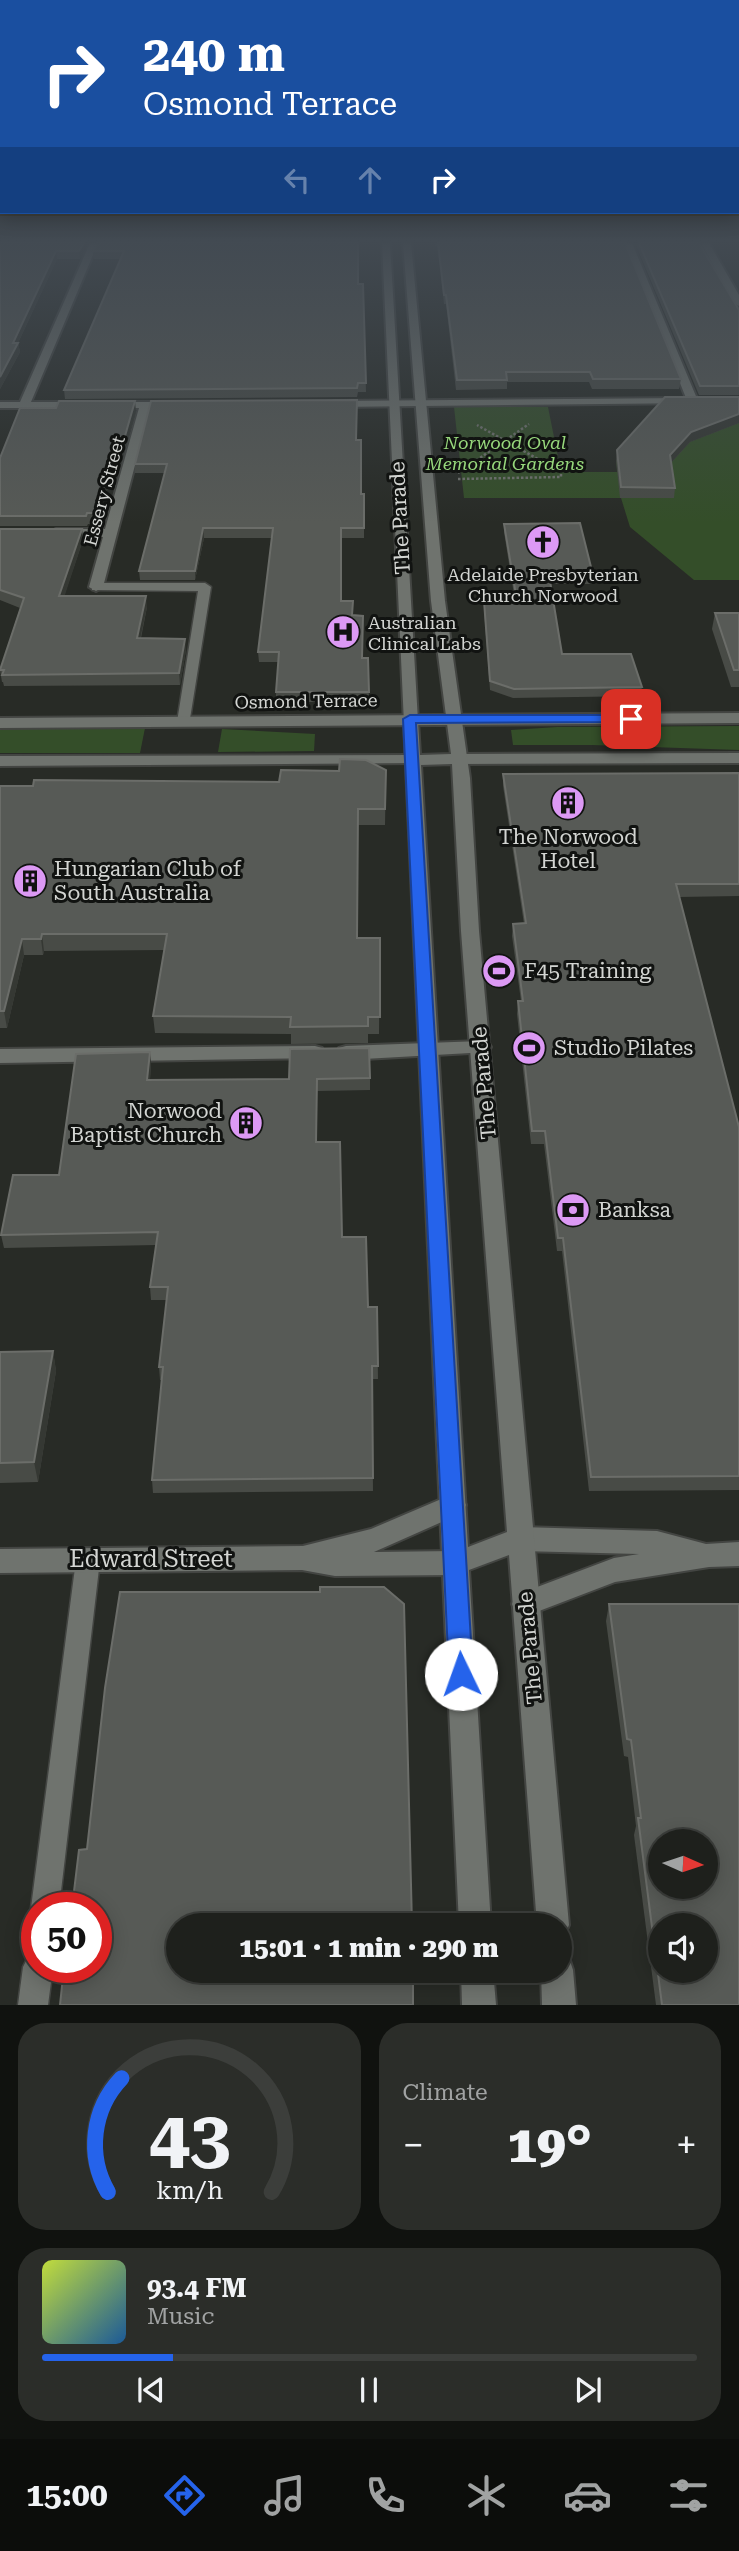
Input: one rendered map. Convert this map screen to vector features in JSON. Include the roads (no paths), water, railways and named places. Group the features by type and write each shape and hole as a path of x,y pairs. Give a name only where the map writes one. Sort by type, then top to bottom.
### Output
{"main road":[{"name":"The Parade","path":"455,1563 474,1913"}],"street":[{"path":"24,405 54,337"},
{"name":"The Parade","path":"391,337 394,403 416,531 455,720 460,759 552,1913"},
{"name":"The Parade","path":"415,337 422,402 410,719 455,1563"},
{"path":"327,404 699,401 670,337"},
{"path":"0,405 187,404"},
{"name":"Essery Street","path":"96,587 145,405"},
{"path":"42,533 111,533"},
{"name":"Osmond Terrace","path":"0,723 739,718"},
{"path":"0,761 739,758"},
{"path":"0,1056 380,1052 481,1047"},
{"name":"Edward Street","path":"302,1558 375,1540 453,1505"},
{"path":"521,1539 657,1543 709,1555"},
{"name":"Edward Street","path":"0,1560 302,1558 335,1564 455,1563 521,1539"},
{"path":"526,1604 614,1570 709,1555 739,1554"},
{"path":"478,1983 479,2005"},
{"path":"557,1983 559,2005"}],"lane":[{"path":"96,587 205,587 184,722"},
{"path":"47,1892 88,1560"},
{"path":"33,2005 36,1983"}],"place":[{"name":"Adelaide Presbyterian Church Norwood","path":"543,542"},
{"name":"Australian Clinical Labs","path":"343,632"},
{"name":"The Norwood Hotel","path":"568,803"},
{"name":"Hungarian Club of South Australia","path":"30,881"},
{"name":"F45 Training","path":"499,971"},
{"name":"Studio Pilates","path":"529,1048"},
{"name":"Norwood Baptist Church","path":"246,1123"},
{"name":"Banksa","path":"573,1210"}],"park label":[{"name":"Norwood Oval Memorial Gardens","path":"505,452"}]}
